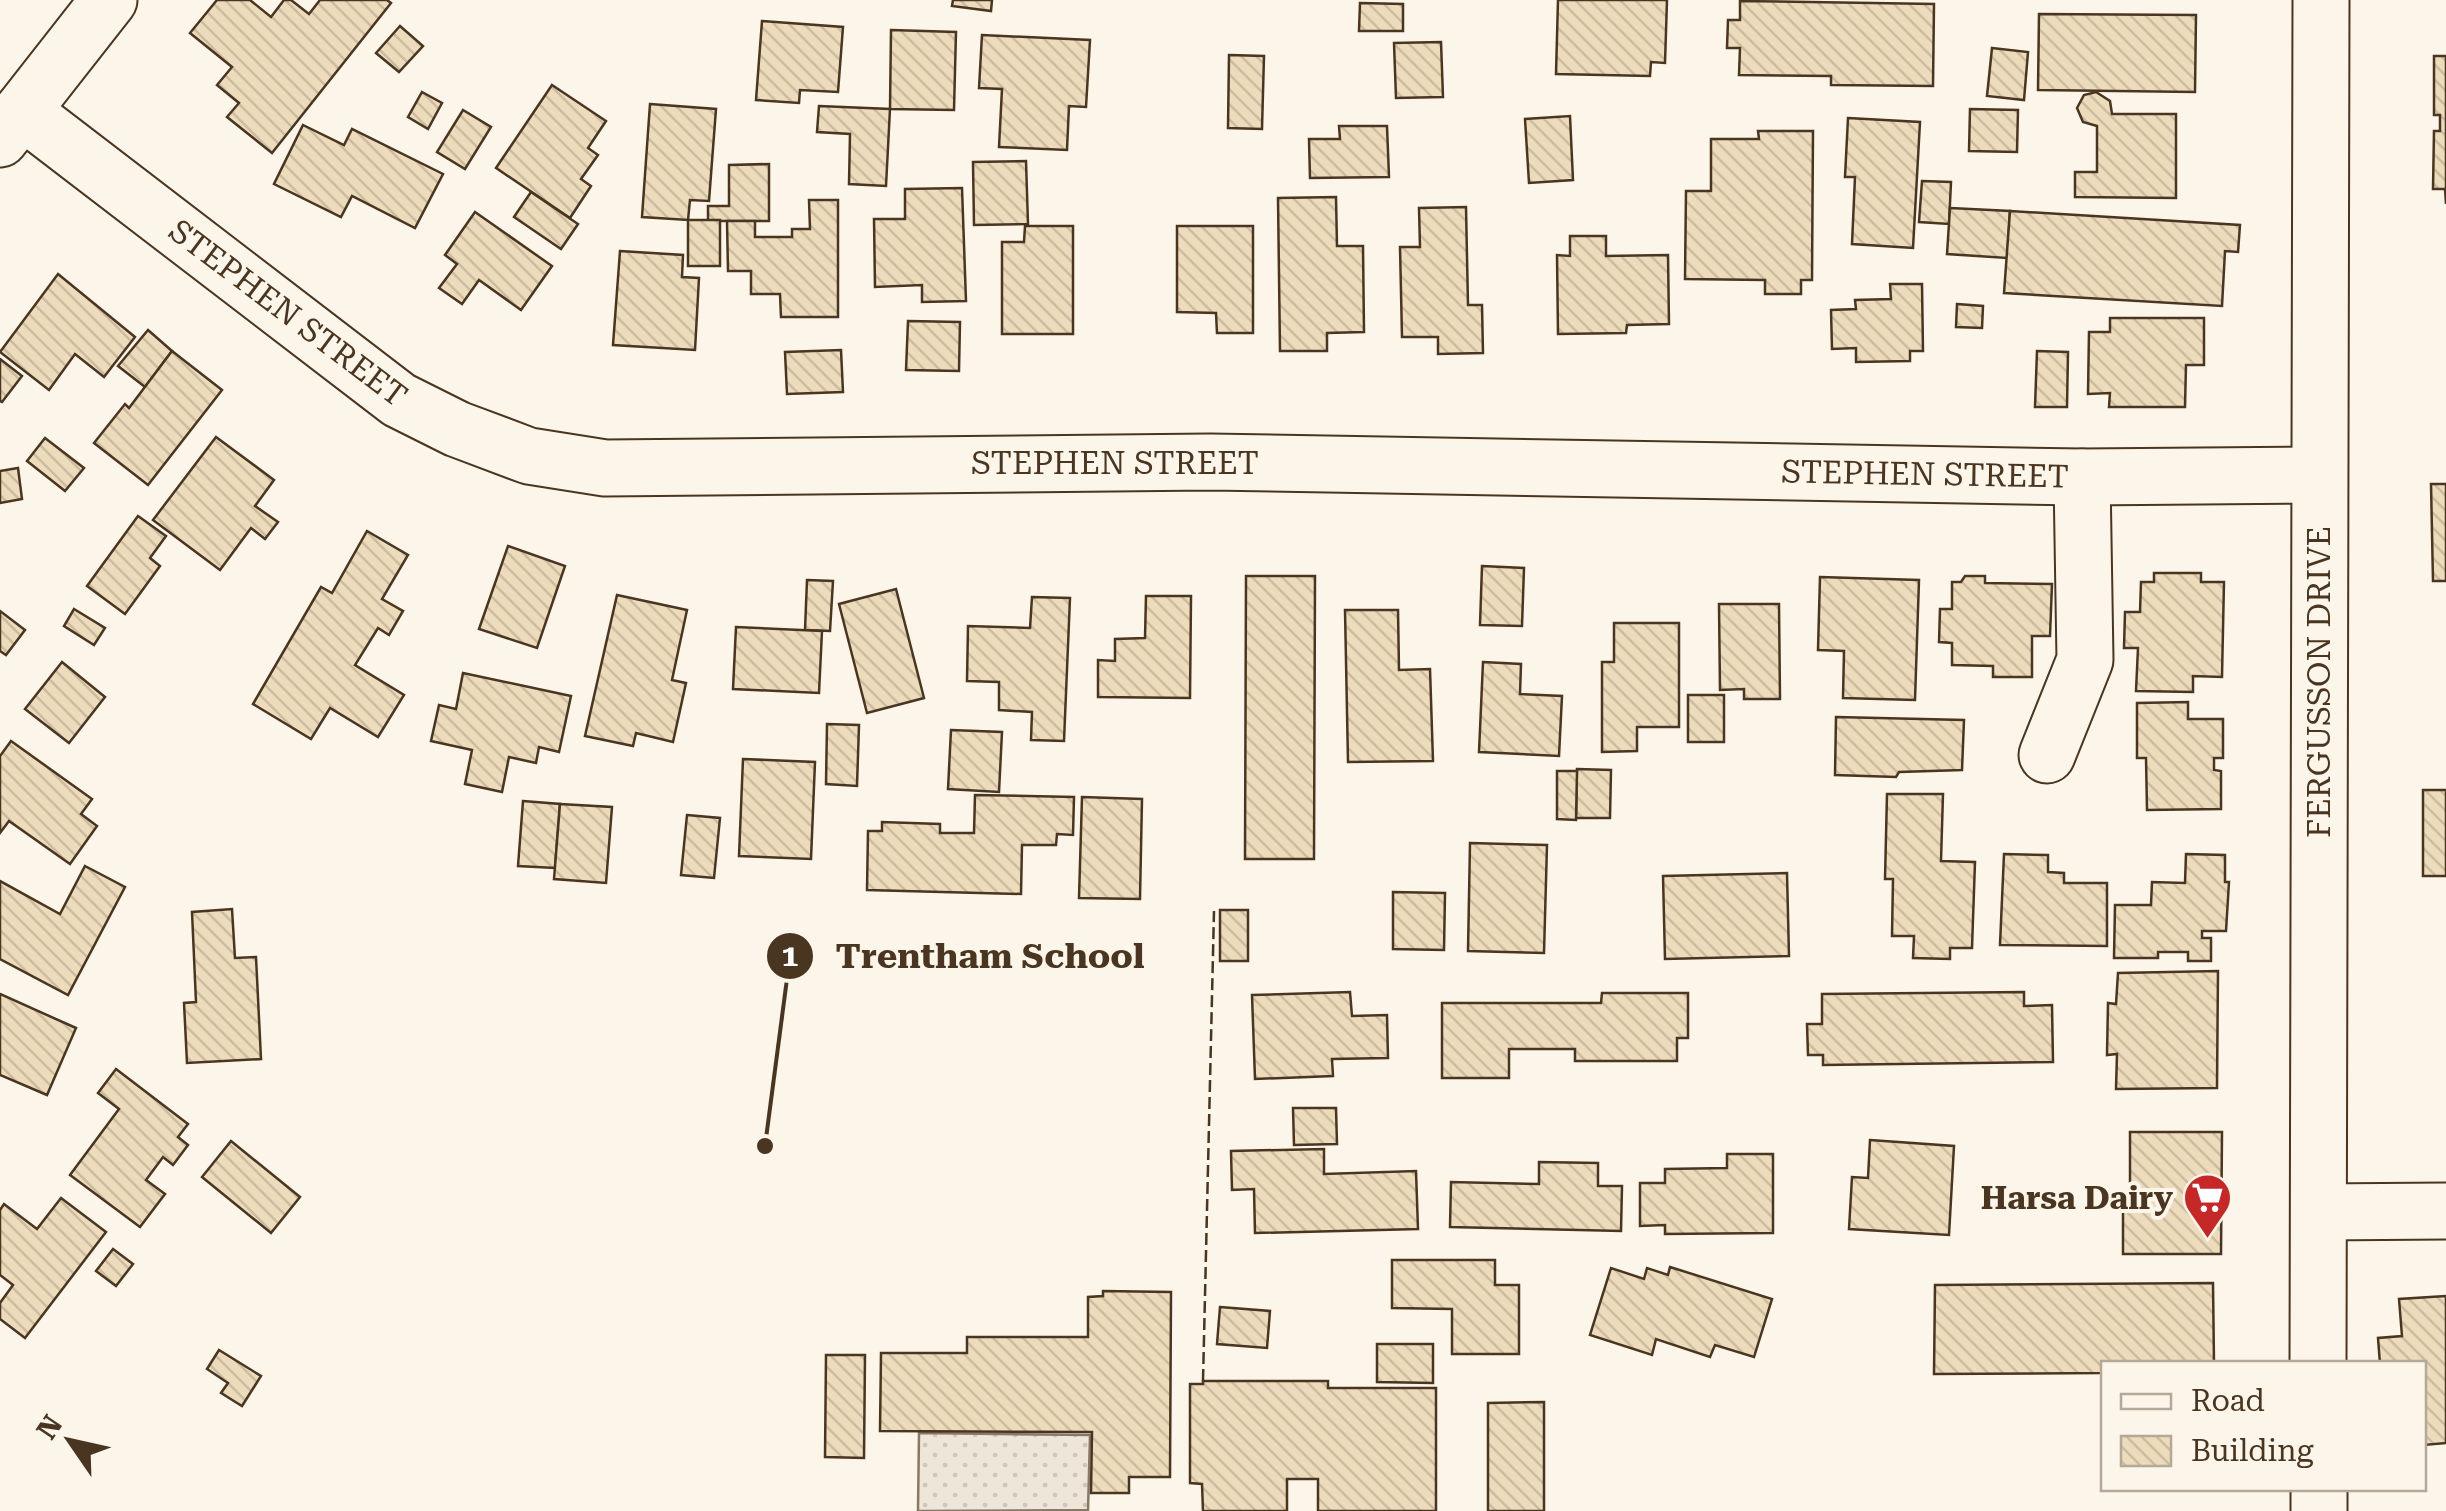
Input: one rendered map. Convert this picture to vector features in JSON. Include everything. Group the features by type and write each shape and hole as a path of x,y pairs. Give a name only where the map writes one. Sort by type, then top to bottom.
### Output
{"street":[{"path":"11,125 109,0"},
{"name":"FERGUSSON DRIVE","path":"2318,1361 2321,0"},
{"name":"STEPHEN STREET","path":"11,125 399,400 458,430 528,456 606,468 1210,462 2082,477 2319,475"},
{"path":"2047,754 2085,660 2082,477"},
{"path":"2319,1212 2446,1211"}],"shaded area":[{"path":"919,1433 1090,1435 1088,1510 918,1511"}],"building":[{"path":"217,0 250,0 271,17 284,0 291,0 309,14 320,0 391,3 272,153 227,117 239,103 217,85 232,67 190,33"},
{"path":"953,0 992,0 991,11 952,6"},
{"path":"1558,0 1667,0 1665,63 1651,62 1650,76 1556,74"},
{"path":"1740,1 1934,4 1933,86 1831,85 1831,76 1739,75 1740,48 1727,48 1728,20 1740,20"},
{"path":"1360,3 1403,4 1403,31 1359,31"},
{"path":"2039,14 2196,15 2195,92 2038,90"},
{"path":"762,21 843,27 838,92 800,90 799,103 756,100"},
{"path":"400,26 423,46 399,72 376,53"},
{"path":"891,30 956,32 954,110 890,109"},
{"path":"982,35 1090,40 1086,107 1069,106 1067,150 999,147 1002,89 979,88"},
{"path":"1441,42 1443,97 1396,98 1394,43"},
{"path":"1992,48 2028,52 2024,100 1987,96"},
{"path":"1229,55 1264,56 1262,129 1228,128"},
{"path":"2434,56 2446,56 2446,204 2445,189 2433,189 2434,131 2440,131 2440,115 2434,115"},
{"path":"552,85 606,121 588,148 598,155 581,179 591,186 570,218 496,168"},
{"path":"422,92 442,103 428,129 408,117"},
{"path":"2096,92 2110,101 2112,114 2176,114 2176,198 2075,197 2075,172 2097,172 2097,126 2083,122 2077,108 2084,95"},
{"path":"650,104 716,109 709,201 690,200 688,220 642,217"},
{"path":"819,106 890,109 886,186 849,184 850,134 817,132"},
{"path":"1970,109 2018,110 2017,152 1969,151"},
{"path":"463,110 491,127 465,169 437,152"},
{"path":"1570,116 1573,180 1529,183 1525,119"},
{"path":"1848,118 1920,122 1913,248 1852,244 1855,177 1845,177"},
{"path":"303,125 344,145 352,129 443,174 415,228 352,196 341,217 274,184"},
{"path":"1339,126 1387,126 1389,177 1310,178 1309,139 1340,139"},
{"path":"1758,131 1813,131 1812,280 1801,280 1801,294 1765,294 1765,280 1685,279 1686,191 1711,191 1711,139 1759,139"},
{"path":"1026,161 1028,224 974,225 973,162"},
{"path":"769,164 769,221 708,221 708,206 729,206 729,165"},
{"path":"1922,181 1951,182 1949,224 1919,222"},
{"path":"962,188 966,301 922,302 922,285 875,287 874,219 905,219 905,189"},
{"path":"531,192 578,224 561,249 514,217"},
{"path":"1336,197 1337,246 1363,246 1364,332 1327,333 1327,351 1280,351 1278,198"},
{"path":"809,200 838,200 838,317 781,317 780,294 751,294 751,271 728,271 727,221 755,221 755,237 792,237 792,229 810,229"},
{"path":"1466,207 1468,305 1482,305 1483,353 1438,354 1438,337 1402,337 1400,247 1420,247 1419,208"},
{"path":"1950,208 2010,211 2007,258 1947,254"},
{"path":"2010,211 2240,225 2238,252 2225,251 2222,306 2004,293"},
{"path":"475,212 552,266 521,310 479,280 462,304 439,288 457,264 445,255"},
{"path":"688,220 720,220 720,266 688,266"},
{"path":"1025,226 1073,226 1073,334 1002,334 1002,242 1024,242"},
{"path":"1177,226 1253,226 1253,333 1217,333 1216,313 1177,312"},
{"path":"1570,236 1606,236 1606,256 1668,255 1669,324 1627,325 1626,333 1558,334 1557,255 1570,256"},
{"path":"620,251 683,255 682,277 699,278 695,350 613,345"},
{"path":"58,274 135,337 104,377 75,354 49,390 0,352"},
{"path":"1890,284 1922,284 1923,351 1910,351 1910,361 1856,362 1856,348 1832,349 1831,310 1856,309 1855,300 1891,299"},
{"path":"1957,304 1983,306 1982,328 1956,327"},
{"path":"2110,318 2204,318 2204,365 2186,365 2185,407 2109,407 2110,393 2088,394 2089,332 2110,332"},
{"path":"908,321 960,322 959,371 906,370"},
{"path":"148,330 172,351 145,387 118,366"},
{"path":"841,350 843,392 787,394 785,352"},
{"path":"172,351 222,390 148,485 94,443 125,404 129,408"},
{"path":"2037,351 2068,352 2067,407 2035,407"},
{"path":"0,359 22,376 2,402 0,401"},
{"path":"216,437 274,480 255,506 278,522 265,539 251,528 220,570 153,520"},
{"path":"45,438 84,468 65,491 27,461"},
{"path":"18,468 22,499 0,503 0,471"},
{"path":"2431,484 2446,484 2446,581 2433,581"},
{"path":"138,516 166,536 150,558 160,566 125,614 87,586"},
{"path":"367,531 408,555 382,599 403,611 389,635 378,628 355,665 404,695 378,737 330,708 311,739 253,704 321,587 332,593"},
{"path":"508,546 565,566 537,648 479,629"},
{"path":"1482,566 1524,568 1522,626 1480,625"},
{"path":"2154,573 2201,573 2201,582 2224,582 2222,677 2193,676 2193,692 2136,691 2138,648 2124,648 2125,612 2140,612 2141,582 2154,582"},
{"path":"1246,576 1315,576 1314,859 1245,859"},
{"path":"1965,576 1985,576 1985,583 2052,584 2050,636 2032,636 2032,677 1993,677 1993,666 1952,665 1952,643 1939,642 1940,609 1952,609 1952,582 1961,582"},
{"path":"1820,577 1919,580 1915,700 1843,698 1844,651 1818,650"},
{"path":"807,580 833,581 830,631 805,630"},
{"path":"896,589 924,698 867,713 839,604"},
{"path":"617,595 687,610 672,680 686,683 673,742 636,733 633,746 585,736"},
{"path":"1146,596 1191,596 1190,698 1098,697 1098,660 1115,661 1115,639 1145,638"},
{"path":"1032,597 1070,598 1064,741 1031,740 1032,712 999,710 999,682 967,681 968,626 1030,628"},
{"path":"1719,604 1779,604 1780,699 1744,699 1744,689 1720,690"},
{"path":"74,609 105,628 94,645 64,626"},
{"path":"1345,610 1398,610 1399,670 1430,669 1433,761 1348,762"},
{"path":"0,611 25,630 6,655 0,651"},
{"path":"1614,623 1679,623 1679,727 1637,727 1637,751 1602,752 1602,662 1614,662"},
{"path":"736,627 822,631 819,693 733,689"},
{"path":"62,662 105,697 69,743 25,709"},
{"path":"1483,662 1521,664 1520,694 1562,696 1559,756 1479,752"},
{"path":"463,673 571,696 559,752 539,747 536,763 509,757 502,792 465,784 472,750 431,741 439,705 456,709"},
{"path":"1688,695 1724,695 1724,742 1688,742"},
{"path":"2188,702 2188,719 2223,719 2223,758 2214,758 2214,770 2221,771 2221,809 2147,810 2146,758 2137,758 2137,703"},
{"path":"1836,717 1964,720 1962,770 1899,772 1896,777 1835,775"},
{"path":"827,724 859,725 857,786 826,784"},
{"path":"951,730 1002,732 999,792 948,789"},
{"path":"11,741 92,799 81,814 97,826 70,864 9,821 0,833 0,756"},
{"path":"743,759 815,762 811,859 739,856"},
{"path":"1577,769 1611,770 1610,818 1576,818"},
{"path":"1557,771 1577,771 1576,820 1557,819"},
{"path":"2423,790 2446,790 2446,876 2423,876"},
{"path":"1887,794 1943,794 1941,861 1975,862 1972,948 1950,948 1950,959 1913,958 1914,936 1892,936 1893,879 1885,879"},
{"path":"975,795 1074,797 1073,835 1057,834 1056,845 1022,845 1021,894 867,890 868,831 882,831 882,822 940,824 940,833 974,833"},
{"path":"1082,797 1142,799 1140,899 1079,898"},
{"path":"523,801 560,804 555,868 518,866"},
{"path":"560,804 612,807 606,883 554,879"},
{"path":"687,815 720,818 714,878 681,875"},
{"path":"1470,843 1547,845 1544,953 1468,951"},
{"path":"2004,854 2048,855 2048,872 2064,873 2064,883 2107,883 2107,946 2000,945"},
{"path":"2186,854 2225,855 2225,882 2229,882 2226,931 2202,931 2202,938 2211,938 2211,961 2188,961 2188,952 2158,952 2158,958 2114,958 2115,905 2151,905 2152,882 2185,883"},
{"path":"85,866 125,887 68,995 0,959 0,881 60,914"},
{"path":"1787,873 1789,956 1665,959 1663,876"},
{"path":"1393,892 1445,893 1444,950 1393,949"},
{"path":"232,909 235,958 256,957 261,1059 187,1063 184,1003 196,1002 192,912"},
{"path":"1220,910 1248,910 1248,961 1220,961"},
{"path":"2218,971 2217,1088 2116,1089 2117,1054 2107,1055 2108,1003 2116,1004 2118,973"},
{"path":"1350,992 1352,1016 1387,1015 1388,1058 1332,1059 1333,1076 1255,1079 1252,995"},
{"path":"2024,992 2024,1006 2052,1005 2053,1062 1823,1065 1823,1055 1808,1055 1807,1024 1822,1024 1822,994"},
{"path":"1602,993 1688,993 1688,1038 1677,1038 1677,1061 1575,1061 1575,1049 1509,1049 1509,1078 1442,1078 1442,1003 1601,1003"},
{"path":"0,994 76,1028 47,1095 0,1075"},
{"path":"116,1069 188,1124 178,1137 188,1145 173,1165 163,1157 146,1180 165,1194 140,1227 70,1175 119,1109 98,1093"},
{"path":"1293,1108 1336,1108 1337,1144 1294,1145"},
{"path":"2130,1132 2222,1132 2221,1254 2123,1254 2123,1192 2130,1192"},
{"path":"1870,1140 1954,1146 1949,1235 1849,1229 1852,1177 1868,1178"},
{"path":"231,1141 300,1197 271,1233 202,1177"},
{"path":"1324,1149 1324,1174 1416,1171 1418,1229 1255,1233 1254,1189 1232,1190 1231,1151"},
{"path":"1727,1154 1773,1154 1773,1233 1665,1234 1665,1225 1640,1226 1640,1183 1665,1183 1665,1169 1727,1168"},
{"path":"1539,1162 1598,1163 1598,1186 1622,1186 1621,1231 1450,1227 1451,1182 1539,1184"},
{"path":"61,1198 106,1232 25,1338 0,1319 0,1303 13,1285 0,1275 0,1210 4,1204 37,1229"},
{"path":"113,1249 133,1264 116,1286 96,1271"},
{"path":"1392,1260 1495,1260 1495,1285 1519,1285 1519,1354 1452,1354 1452,1309 1392,1308"},
{"path":"1670,1267 1772,1299 1754,1357 1715,1345 1710,1357 1656,1339 1652,1355 1590,1335 1611,1268 1644,1279 1647,1268 1668,1275"},
{"path":"2213,1283 2214,1361 2101,1361 2101,1373 1934,1374 1935,1285"},
{"path":"1103,1291 1171,1292 1170,1477 1129,1477 1129,1493 1091,1493 1092,1432 880,1431 881,1353 967,1353 967,1337 1088,1337 1088,1297 1103,1296"},
{"path":"2446,1296 2446,1443 2426,1445 2426,1361 2380,1361 2378,1338 2402,1336 2399,1299"},
{"path":"1220,1307 1270,1311 1267,1348 1217,1344"},
{"path":"1377,1344 1433,1344 1433,1383 1377,1382"},
{"path":"219,1350 261,1376 242,1406 221,1393 228,1383 207,1369"},
{"path":"826,1355 865,1355 864,1458 825,1457"},
{"path":"1328,1381 1328,1388 1436,1388 1436,1511 1318,1511 1318,1479 1287,1479 1287,1511 1203,1511 1202,1484 1190,1483 1190,1384"},
{"path":"1544,1402 1544,1511 1488,1511 1488,1403"}],"fence":[{"path":"1203,1381 1214,911"}],"place":[{"name":"Trentham School","path":"765,1146"},
{"name":"Harsa Dairy","path":"2208,1240"}]}
